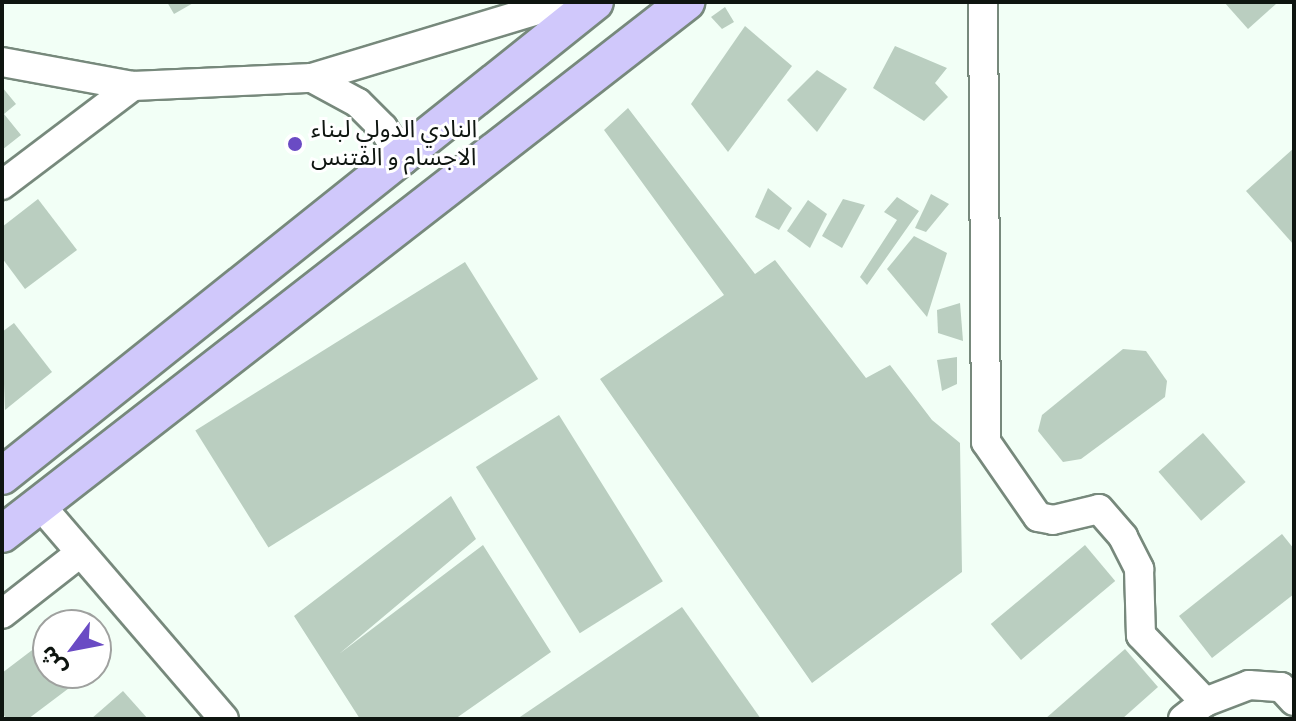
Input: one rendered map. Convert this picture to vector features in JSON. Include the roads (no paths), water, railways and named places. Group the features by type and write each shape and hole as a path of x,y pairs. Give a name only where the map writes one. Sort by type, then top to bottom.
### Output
{"main road":[{"path":"2,476 403,160 595,2"},
{"path":"2,534 686,2"}],"street":[{"path":"2,62 133,86 312,78 564,2"},
{"path":"983,2 986,442 1038,517 1053,520 1099,509 1123,537 1139,569 1141,635 1205,702"},
{"path":"312,78 364,109 403,160"},
{"path":"2,185 133,86"},
{"path":"40,505 224,719"},
{"path":"2,614 80,553"},
{"path":"1183,719 1205,702 1249,685 1281,687 1294,701"}],"place":[{"name":"النادي الدولي لبناء الاجسام و الفتنس","path":"295,144"}]}
